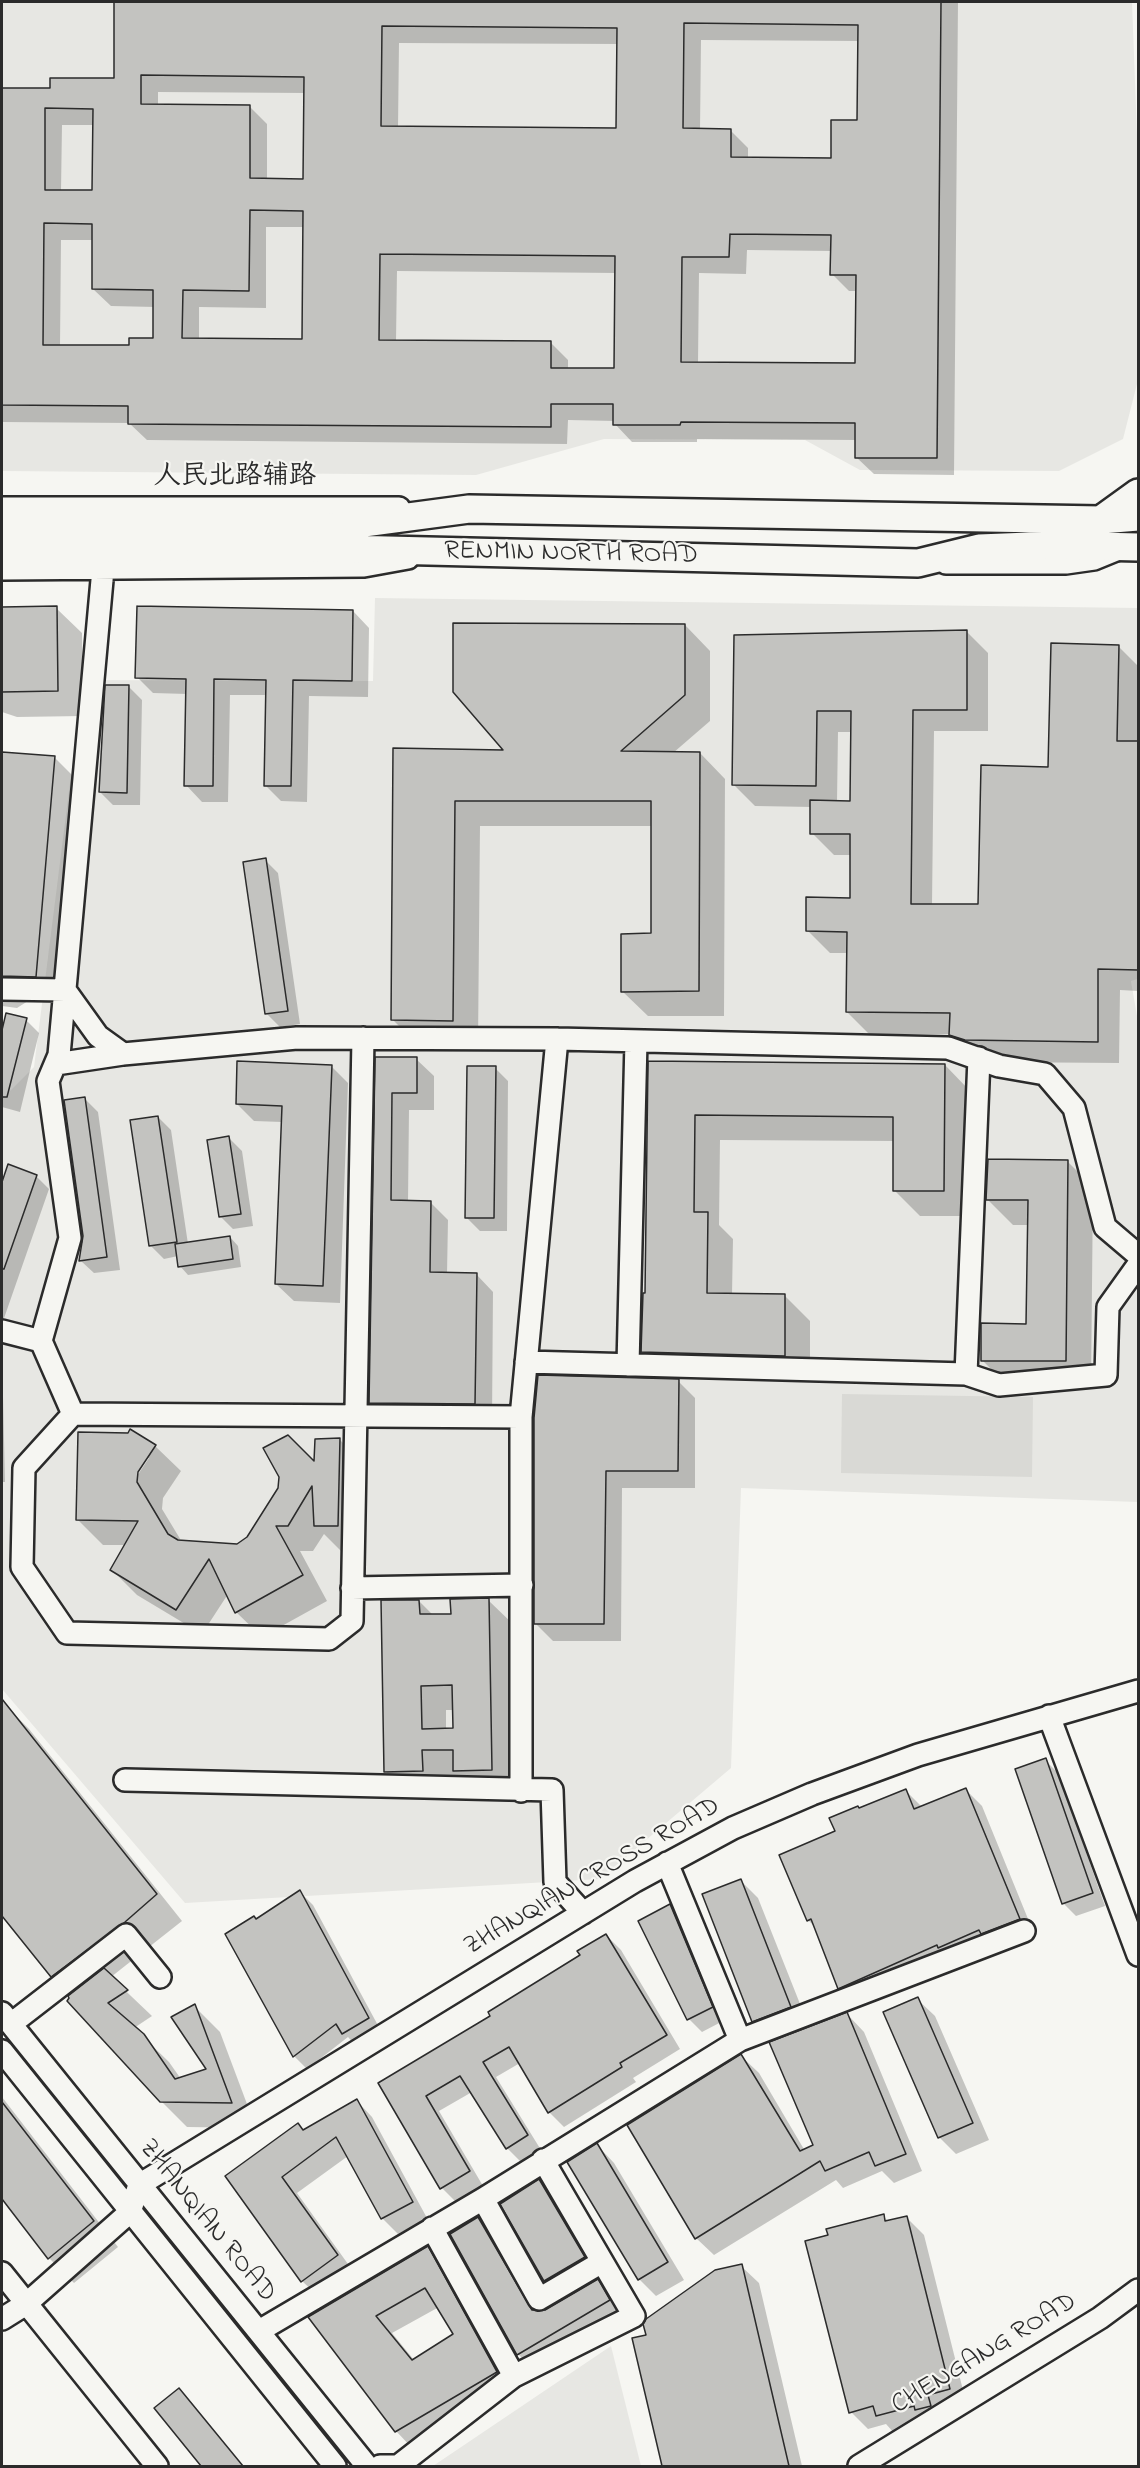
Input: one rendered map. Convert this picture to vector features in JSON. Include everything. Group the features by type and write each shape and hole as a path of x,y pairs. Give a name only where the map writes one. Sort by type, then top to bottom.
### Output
{"main road":[{"path":"1101,520 1138,493"},
{"name":"RENMIN NORTH ROAD","path":"2,528 326,528 469,509 1101,520 1138,517"},
{"name":"RENMIN NORTH ROAD","path":"2,548 74,558 265,547 918,563 979,548 1055,545 1133,548"}],"street":[{"name":"人民北路辅路","path":"2,508 469,509"},
{"path":"2,569 74,558 104,569 364,566 440,552"},
{"path":"73,1414 41,1341 70,1238 48,1081 59,1055 104,569"},
{"path":"2,989 65,990"},
{"path":"65,990 98,1036 123,1054"},
{"path":"56,1064 123,1054 297,1038 556,1039 948,1048 999,1066 1045,1074 1074,1108 1105,1227 1138,1255"},
{"path":"363,1038 355,1416 352,1621 329,1639 67,1633 22,1567 24,1468 73,1414 355,1416 521,1417"},
{"path":"521,1791 521,1417 556,1039"},
{"path":"628,1365 636,1041"},
{"path":"966,1374 979,1058"},
{"path":"526,1362 966,1374 999,1385 1106,1375 1108,1307 1138,1265"},
{"path":"2,1331 41,1341"},
{"path":"352,1588 522,1585"},
{"name":"ZHANQIAN CROSS ROAD","path":"139,2185 583,1913 667,1863 733,1828 812,1794 918,1755 1138,1691"},
{"path":"1049,1716 1138,1954"},
{"path":"125,1780 552,1790 555,1882 583,1913"},
{"path":"667,1863 740,2040"},
{"path":"259,2331 483,2199 740,2040 1024,1931"},
{"path":"6,2019 126,1935 160,1977"},
{"name":"ZHANQIAN ROAD","path":"6,2019 367,2466"},
{"name":"ZHANQIAN ROAD","path":"2,2050 335,2466"},
{"path":"380,2466 398,2466 514,2376 634,2316 543,2160"},
{"path":"2,2319 26,2304 130,2212 139,2185"},
{"path":"483,2199 539,2299 602,2262"},
{"path":"432,2228 514,2376"},
{"path":"2,2273 157,2466"},
{"name":"CHENGANG ROAD","path":"859,2466 1100,2318 1138,2290"}],"shaded area":[{"path":"2,2 1132,2 1138,162 1138,380 1123,439 1059,471 860,470 805,440 604,439 476,475 2,471"},
{"path":"375,598 1138,608 1138,979 1131,981 1138,1022 1138,1502 741,1488 731,1768 600,1879 185,1903 2,1689 2,1099 34,1067 83,680 373,681"},
{"path":"842,1394 1033,1397 1032,1477 841,1473"},
{"path":"611,2346 641,2466 433,2466"}],"building":[{"path":"114,2 941,2 937,458 855,458 855,423 681,422 680,425 613,425 613,404 551,404 551,427 128,424 128,406 2,405 2,88 50,88 50,78 114,78","holes":["684,23 858,25 857,120 831,120 831,158 731,157 731,129 683,128","382,26 617,28 616,128 381,126","141,75 304,77 303,179 250,178 250,105 141,104","45,108 93,109 92,190 45,190","250,210 303,211 302,339 182,338 183,290 249,291","44,223 92,224 92,289 153,290 153,338 129,338 129,345 43,345","730,234 831,235 830,275 856,275 855,363 681,362 682,257 729,257","380,254 615,256 614,368 551,368 551,341 379,340"]},
{"path":"57,606 58,691 2,692 2,607"},
{"path":"137,606 353,610 352,681 293,680 291,786 264,786 266,680 214,679 213,786 184,786 186,679 135,678"},
{"path":"453,623 685,624 685,695 621,751 700,752 699,991 621,992 621,934 651,933 651,801 455,801 453,1021 391,1020 393,748 503,750 453,692"},
{"path":"967,630 967,710 913,710 911,904 978,904 981,765 1048,767 1051,643 1119,645 1117,741 1138,741 1138,970 1098,969 1098,1042 965,1040 949,1035 950,1013 846,1012 847,932 806,931 806,897 850,898 850,834 810,834 810,800 850,801 851,711 817,711 816,786 732,785 734,635"},
{"path":"105,685 129,685 127,793 99,792"},
{"path":"2,752 55,756 36,977 2,976"},
{"path":"266,858 288,1011 265,1014 243,862"},
{"path":"6,1013 27,1018 7,1097 2,1097 2,1030"},
{"path":"375,1057 417,1057 417,1093 392,1093 391,1200 431,1201 430,1272 477,1273 475,1404 369,1403"},
{"path":"237,1061 332,1065 323,1286 275,1284 282,1106 236,1104"},
{"path":"648,1061 945,1064 944,1191 893,1191 893,1117 695,1115 694,1212 708,1212 707,1293 785,1294 785,1356 641,1352 643,1293 645,1293"},
{"path":"467,1066 496,1066 494,1218 465,1218"},
{"path":"85,1097 107,1257 79,1261 83,1236 64,1100"},
{"path":"158,1116 177,1242 149,1246 130,1120"},
{"path":"229,1136 241,1214 219,1217 207,1140"},
{"path":"988,1159 1068,1160 1066,1361 981,1361 981,1323 1026,1324 1028,1200 986,1200"},
{"path":"8,1164 37,1175 4,1269 2,1269 2,1182"},
{"path":"230,1236 233,1259 178,1267 175,1244"},
{"path":"538,1375 679,1379 678,1471 606,1471 604,1624 534,1624 534,1418"},
{"path":"130,1429 156,1445 138,1472 137,1482 168,1534 178,1540 237,1544 247,1537 278,1488 279,1477 263,1448 288,1435 314,1461 315,1439 340,1438 338,1526 314,1526 312,1486 288,1526 276,1526 303,1575 235,1613 209,1559 176,1610 110,1570 138,1521 76,1520 78,1432 128,1433"},
{"path":"489,1598 492,1770 453,1771 453,1750 422,1750 423,1771 384,1772 381,1600 419,1600 420,1614 451,1614 450,1599","holes":["452,1685 453,1728 422,1729 421,1686"]},
{"path":"2,1699 157,1894 125,1922 51,1977 2,1916"},
{"path":"1046,1758 1093,1893 1062,1904 1015,1769"},
{"path":"966,1788 1020,1919 981,1934 979,1930 938,1948 937,1945 838,1989 811,1919 807,1921 779,1855 835,1831 829,1818 858,1806 859,1808 906,1789 914,1809"},
{"path":"741,1879 791,2007 752,2022 702,1894"},
{"path":"300,1890 369,2018 342,2034 336,2024 293,2057 225,1934 254,1916 256,1919"},
{"path":"670,1904 713,2007 687,2020 638,1921"},
{"path":"606,1934 667,2035 620,2063 622,2067 548,2113 509,2047 483,2062 528,2135 506,2149 460,2076 426,2096 470,2171 440,2189 378,2083 490,2016 488,2012 580,1955 577,1951"},
{"path":"104,1968 128,1990 108,2003 144,2034 175,2079 206,2069 171,2017 195,2004 232,2103 160,2102 67,2001 68,1996"},
{"path":"918,1997 973,2123 938,2138 883,2012"},
{"path":"847,2012 906,2154 875,2166 869,2152 825,2171 820,2161 695,2239 627,2125 741,2054 800,2151 813,2145 769,2042"},
{"path":"357,2099 413,2202 381,2219 336,2137 282,2177 338,2255 301,2282 225,2176 298,2123 303,2130"},
{"path":"2,2102 94,2221 48,2259 2,2199"},
{"path":"597,2143 668,2262 638,2280 567,2162"},
{"path":"539,2179 585,2257 544,2281 500,2204"},
{"path":"884,2214 885,2221 907,2216 950,2389 928,2395 931,2406 915,2410 914,2406 876,2416 873,2406 849,2413 805,2241 828,2235 826,2229"},
{"path":"478,2217 532,2310 545,2310 598,2279 610,2300 517,2355 450,2234"},
{"path":"428,2246 497,2372 395,2432 308,2317","holes":["425,2288 453,2334 412,2360 376,2316"]},
{"path":"742,2264 789,2466 662,2466 632,2338 646,2335 643,2324 646,2319 715,2270"},
{"path":"179,2388 243,2466 201,2466 154,2408"}]}
